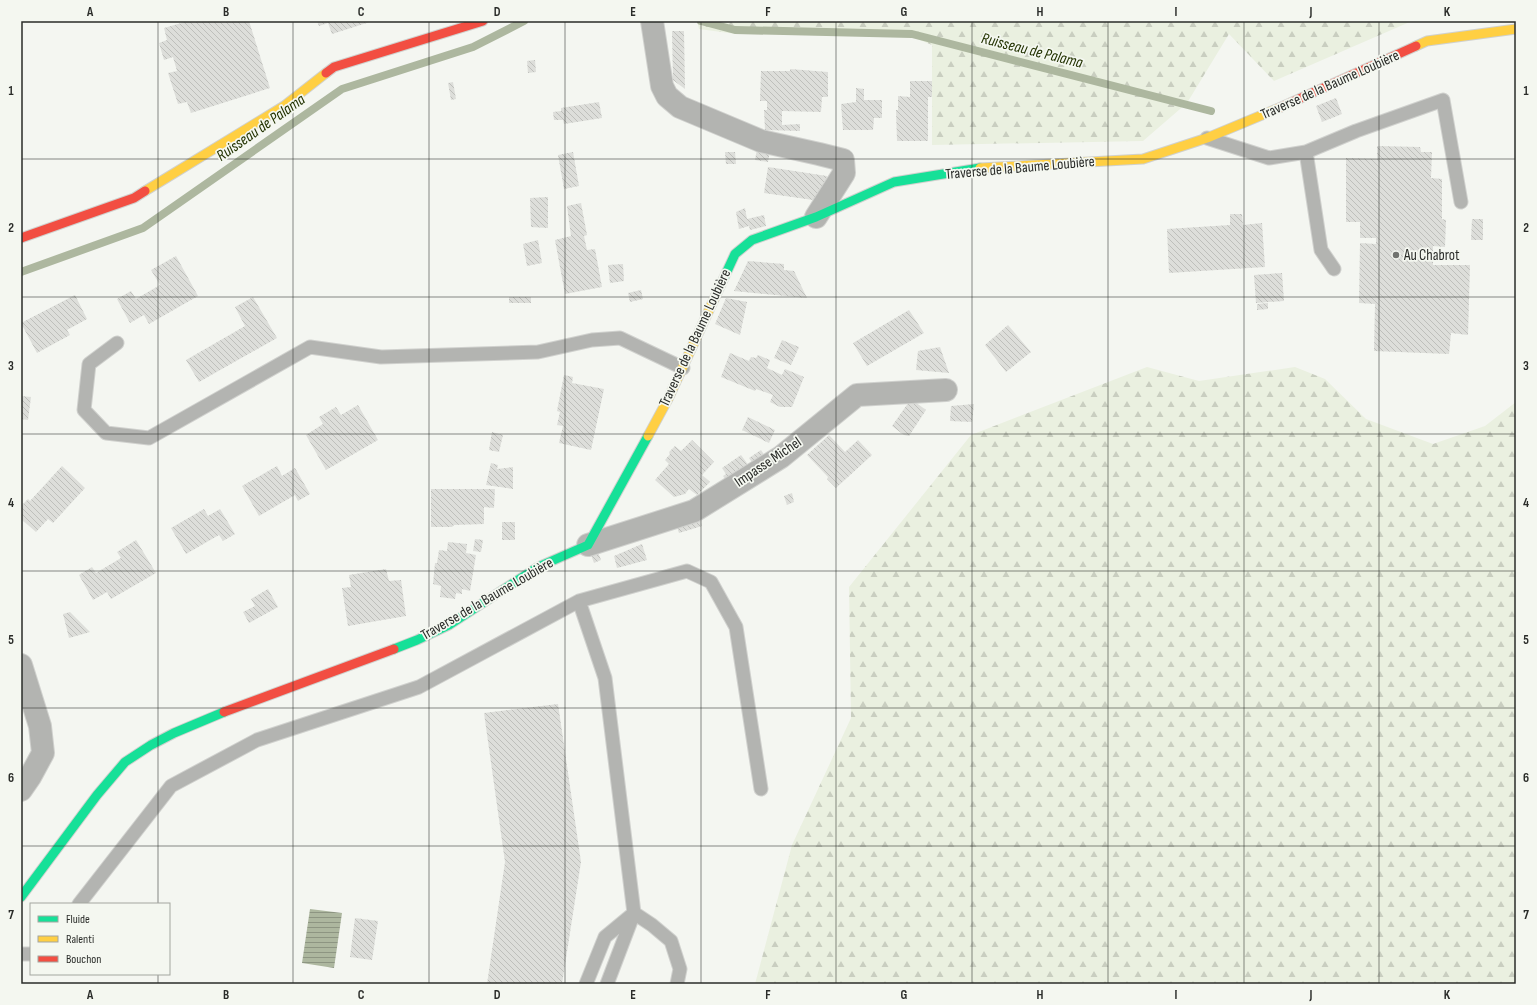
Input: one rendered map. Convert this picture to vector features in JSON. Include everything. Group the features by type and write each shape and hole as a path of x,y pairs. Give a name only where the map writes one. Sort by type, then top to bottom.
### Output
{"street":[{"path":"21,238 134,198 284,106 334,67 483,21"},
{"path":"652,21 662,86 667,96 680,107 761,141 843,160 844,173 816,217"},
{"name":"Traverse de la Baume Loubière","path":"21,896 125,762 152,745 174,733 242,705 417,640 449,625 538,567 588,545 668,399 735,254 752,240 816,217 894,182 982,168 1143,159 1207,138 1266,114 1427,42 1516,29"},
{"name":"Impasse Michel","path":"588,545 694,511 781,457 857,395 946,390"},
{"path":"21,666 40,726 43,753 21,790"}],"lane":[{"path":"1207,138 1270,158 1306,152 1356,131 1444,100 1461,202"},
{"path":"1306,152 1321,250 1334,269"},
{"path":"117,343 89,364 84,410 106,433 150,438 310,347 381,357 538,352 592,340 620,338 682,368"},
{"path":"80,903 171,786 257,740 419,687 579,601 687,572 711,582 736,627 761,789"},
{"path":"579,601 605,678 634,913 607,984"},
{"path":"586,984 604,937 634,913"},
{"path":"634,913 652,925 671,941 680,969 677,984"}],"green space":[{"path":"697,21 1412,21 1274,81 1229,34 1187,103 1143,141 932,145 932,45 910,36 855,31 736,34 699,29"},
{"path":"1147,367 1199,381 1295,367 1325,379 1366,419 1433,444 1485,426 1516,402 1516,984 755,984 792,845 851,718 849,587 971,435"}],"shaded area":[{"path":"310,909 342,913 334,968 302,963"}],"building":[{"path":"188,21 249,21 270,88 191,113 187,102 178,104 168,73 177,71 173,57 164,60 159,43 167,40 164,28"},
{"path":"317,21 373,21 332,34 328,23 319,26"},
{"path":"672,31 684,31 685,89 673,80"},
{"path":"535,60 536,72 528,73 527,61"},
{"path":"790,69 828,72 828,97 822,97 821,112 782,111 782,125 800,124 800,131 765,130 764,110 767,110 767,101 760,101 761,71 790,71"},
{"path":"910,81 932,81 932,97 928,97 928,141 897,141 896,110 898,110 898,96 910,97"},
{"path":"453,82 456,99 451,100 448,83"},
{"path":"856,88 864,89 864,100 882,100 882,118 874,118 873,130 843,130 841,104 856,102"},
{"path":"1336,98 1342,114 1322,122 1316,106"},
{"path":"599,102 602,118 564,124 563,120 554,120 553,112 561,111 561,108"},
{"name":"Au Chabrot","path":"1377,146 1420,147 1421,152 1432,152 1431,178 1442,179 1442,219 1446,220 1445,247 1433,246 1433,265 1470,265 1468,335 1451,333 1449,354 1374,351 1375,304 1359,303 1360,243 1376,244 1376,238 1360,238 1360,222 1346,222 1346,158 1377,159"},
{"path":"757,149 770,151 768,162 755,160"},
{"path":"573,152 579,186 564,189 558,155"},
{"path":"725,152 735,152 736,164 726,164"},
{"path":"768,167 827,176 826,183 813,200 764,193"},
{"path":"548,197 548,228 531,227 530,198"},
{"path":"581,203 587,235 584,236 587,250 595,249 602,287 565,294 555,240 571,236 567,206"},
{"path":"745,208 747,219 764,215 766,226 750,230 749,226 739,229 736,212"},
{"path":"1230,214 1242,214 1243,225 1262,223 1265,267 1169,273 1167,229 1230,225"},
{"path":"1472,219 1483,219 1483,240 1471,240"},
{"path":"538,240 542,263 527,266 523,244"},
{"path":"176,256 198,296 149,324 144,315 130,323 117,299 131,291 136,299 160,285 151,270"},
{"path":"748,261 784,264 784,270 794,271 807,298 734,291"},
{"path":"623,264 624,281 610,283 608,265"},
{"path":"1282,273 1284,301 1256,303 1254,275"},
{"path":"641,290 643,299 630,302 628,293"},
{"path":"75,295 87,319 67,330 70,335 37,353 21,323"},
{"path":"253,297 277,338 199,382 186,360 245,326 235,307"},
{"path":"509,297 531,297 531,303 509,303"},
{"path":"726,298 747,302 740,335 715,324"},
{"path":"1268,303 1268,309 1257,310 1257,304"},
{"path":"909,310 924,333 867,366 853,343"},
{"path":"1008,325 1031,352 1006,372 985,345"},
{"path":"782,340 799,347 791,365 774,358"},
{"path":"940,347 949,373 916,370 918,351"},
{"path":"730,353 749,361 751,357 756,358 758,355 770,360 767,368 782,375 785,369 804,377 792,407 780,407 770,402 773,395 756,389 755,391 721,377"},
{"path":"564,375 573,377 572,383 604,389 591,450 559,443 563,426 557,425 560,412 557,411"},
{"path":"21,396 31,397 28,420 21,419"},
{"path":"911,399 926,410 909,436 904,435 892,426"},
{"path":"974,404 972,422 950,421 951,406"},
{"path":"358,405 378,440 326,470 306,435 323,424 319,417 336,407 341,415"},
{"path":"748,417 775,430 769,443 742,430"},
{"path":"492,432 503,435 499,452 489,450"},
{"path":"829,435 845,452 858,440 872,455 836,488 827,479 828,477 807,455"},
{"path":"692,440 714,462 702,475 710,482 697,495 689,489 685,494 674,497 655,480 669,464 665,460 670,454 669,452 675,446 681,451"},
{"path":"761,450 765,456 753,464 749,458"},
{"path":"741,455 749,466 726,480 723,476 726,474 722,468"},
{"path":"491,463 498,465 497,469 513,467 513,489 486,485"},
{"path":"62,466 85,488 53,523 48,519 36,532 21,519 21,506 28,499 30,501"},
{"path":"277,466 282,476 295,468 310,494 298,501 295,495 259,516 242,486"},
{"path":"431,489 495,489 494,508 484,507 484,524 431,527"},
{"path":"792,493 794,502 787,505 784,496"},
{"path":"204,509 208,516 220,509 235,534 223,541 219,535 186,554 171,528"},
{"path":"700,515 702,526 679,533 676,524"},
{"path":"502,522 515,522 515,540 502,540"},
{"path":"475,539 483,540 481,552 473,551"},
{"path":"136,540 156,573 111,599 107,592 93,600 79,575 92,567 96,573 121,558 117,552"},
{"path":"448,542 467,544 466,553 476,555 470,591 462,589 462,594 456,593 455,599 440,597 441,586 433,584 435,563 437,563 439,550 447,551"},
{"path":"642,544 647,560 617,568 614,556"},
{"path":"598,552 601,560 594,563 591,555"},
{"path":"386,569 389,581 401,580 406,616 348,626 342,588 351,587 349,575"},
{"path":"268,589 278,607 249,623 243,612 255,606 251,599"},
{"path":"70,612 90,632 69,638 63,614"},
{"path":"558,704 581,862 562,984 487,984 505,862 484,713"},
{"path":"355,918 378,921 372,960 350,957"}],"waterway":[{"name":"Ruisseau de Palama","path":"21,272 143,228 342,89 473,47 524,21"},
{"name":"Ruisseau de Palama","path":"701,21 735,30 912,34 1211,111"}],"traffic: fast":[{"path":"716,295 735,254 752,240 816,217 894,182 980,168"},
{"path":"394,649 449,625 538,567 588,545 648,436"},
{"path":"21,897 97,795 125,762 151,745 174,733 224,712"}],"traffic: slow":[{"path":"1416,46 1427,41 1516,29"},
{"path":"145,191 284,106 326,73"},
{"path":"980,168 1143,159 1207,138 1279,108"},
{"path":"648,436 668,399 716,295"}],"traffic: jam":[{"path":"326,73 334,67 483,21"},
{"path":"1279,108 1416,46"},
{"path":"21,238 134,198 145,191"},
{"path":"224,712 394,649"}],"place":[{"name":"Au Chabrot","path":"1396,255"}]}
